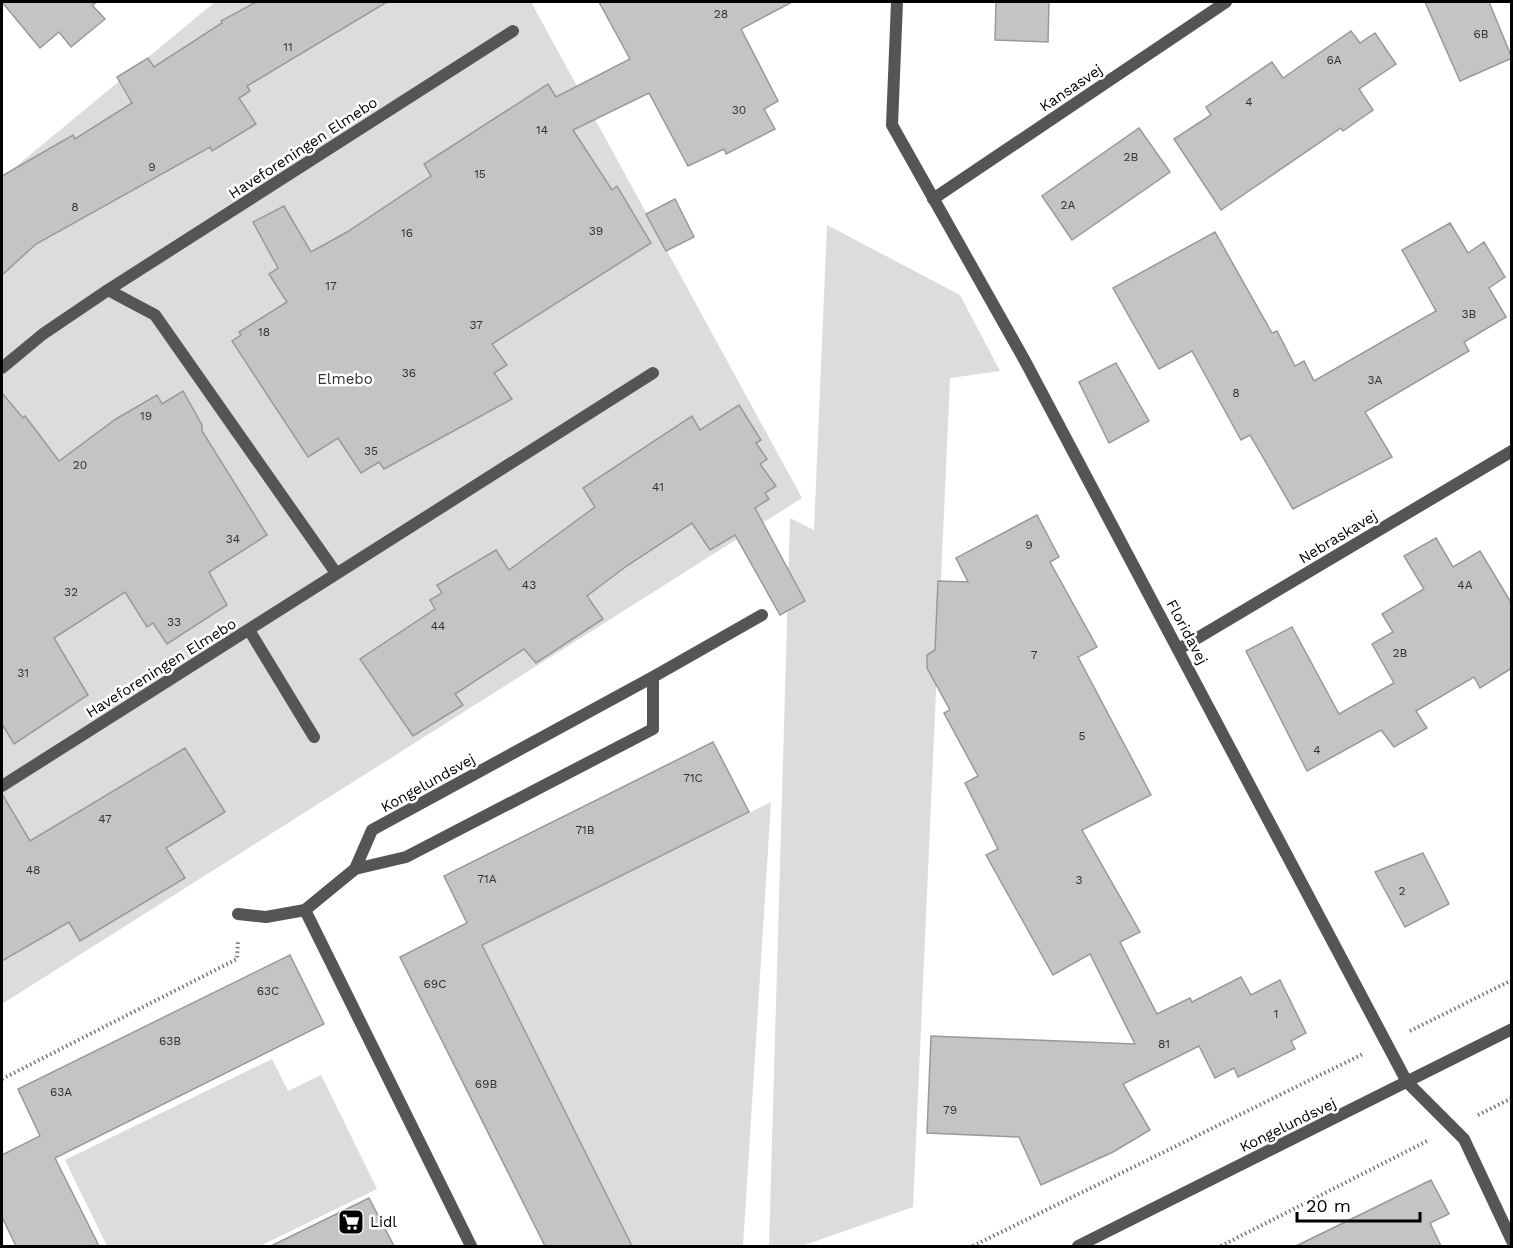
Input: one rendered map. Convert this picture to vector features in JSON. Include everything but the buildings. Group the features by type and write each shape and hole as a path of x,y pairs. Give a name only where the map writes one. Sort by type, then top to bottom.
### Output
{"street":[{"name":"Floridavej","path":"897,2 892,125 1025,361 1407,1082 1464,1139 1512,1241"},
{"name":"Kansasvej","path":"933,200 1226,2"},
{"name":"Haveforeningen Elmebo","path":"2,368 43,334 108,290 513,31"},
{"path":"108,290 155,315 336,573"},
{"name":"Haveforeningen Elmebo","path":"2,786 653,373"},
{"name":"Nebraskavej","path":"1179,649 1512,451"},
{"name":"Kongelundsvej","path":"305,910 355,869 372,830 762,615"},
{"path":"249,630 314,737"},
{"path":"355,869 406,857 653,729 653,677"},
{"path":"238,914 266,916 305,910 471,1246"},
{"name":"Kongelundsvej","path":"1078,1246 1512,1029"}],"path":[{"path":"2,1079 237,959 238,914"},
{"path":"973,1246 1512,980"},
{"path":"1221,1246 1512,1098"}],"green space":[{"name":"Elmebo","path":"215,2 531,2 802,498 2,1004 2,178"},
{"path":"827,225 960,295 1000,371 950,378 913,1207 802,1246 769,1246 790,518 814,530"},
{"path":"771,802 743,1246 632,1246 482,945"},
{"path":"272,1059 288,1091 321,1075 377,1189 260,1246 107,1246 65,1160"}],"place":[{"name":"Lidl","path":"351,1222"}]}
